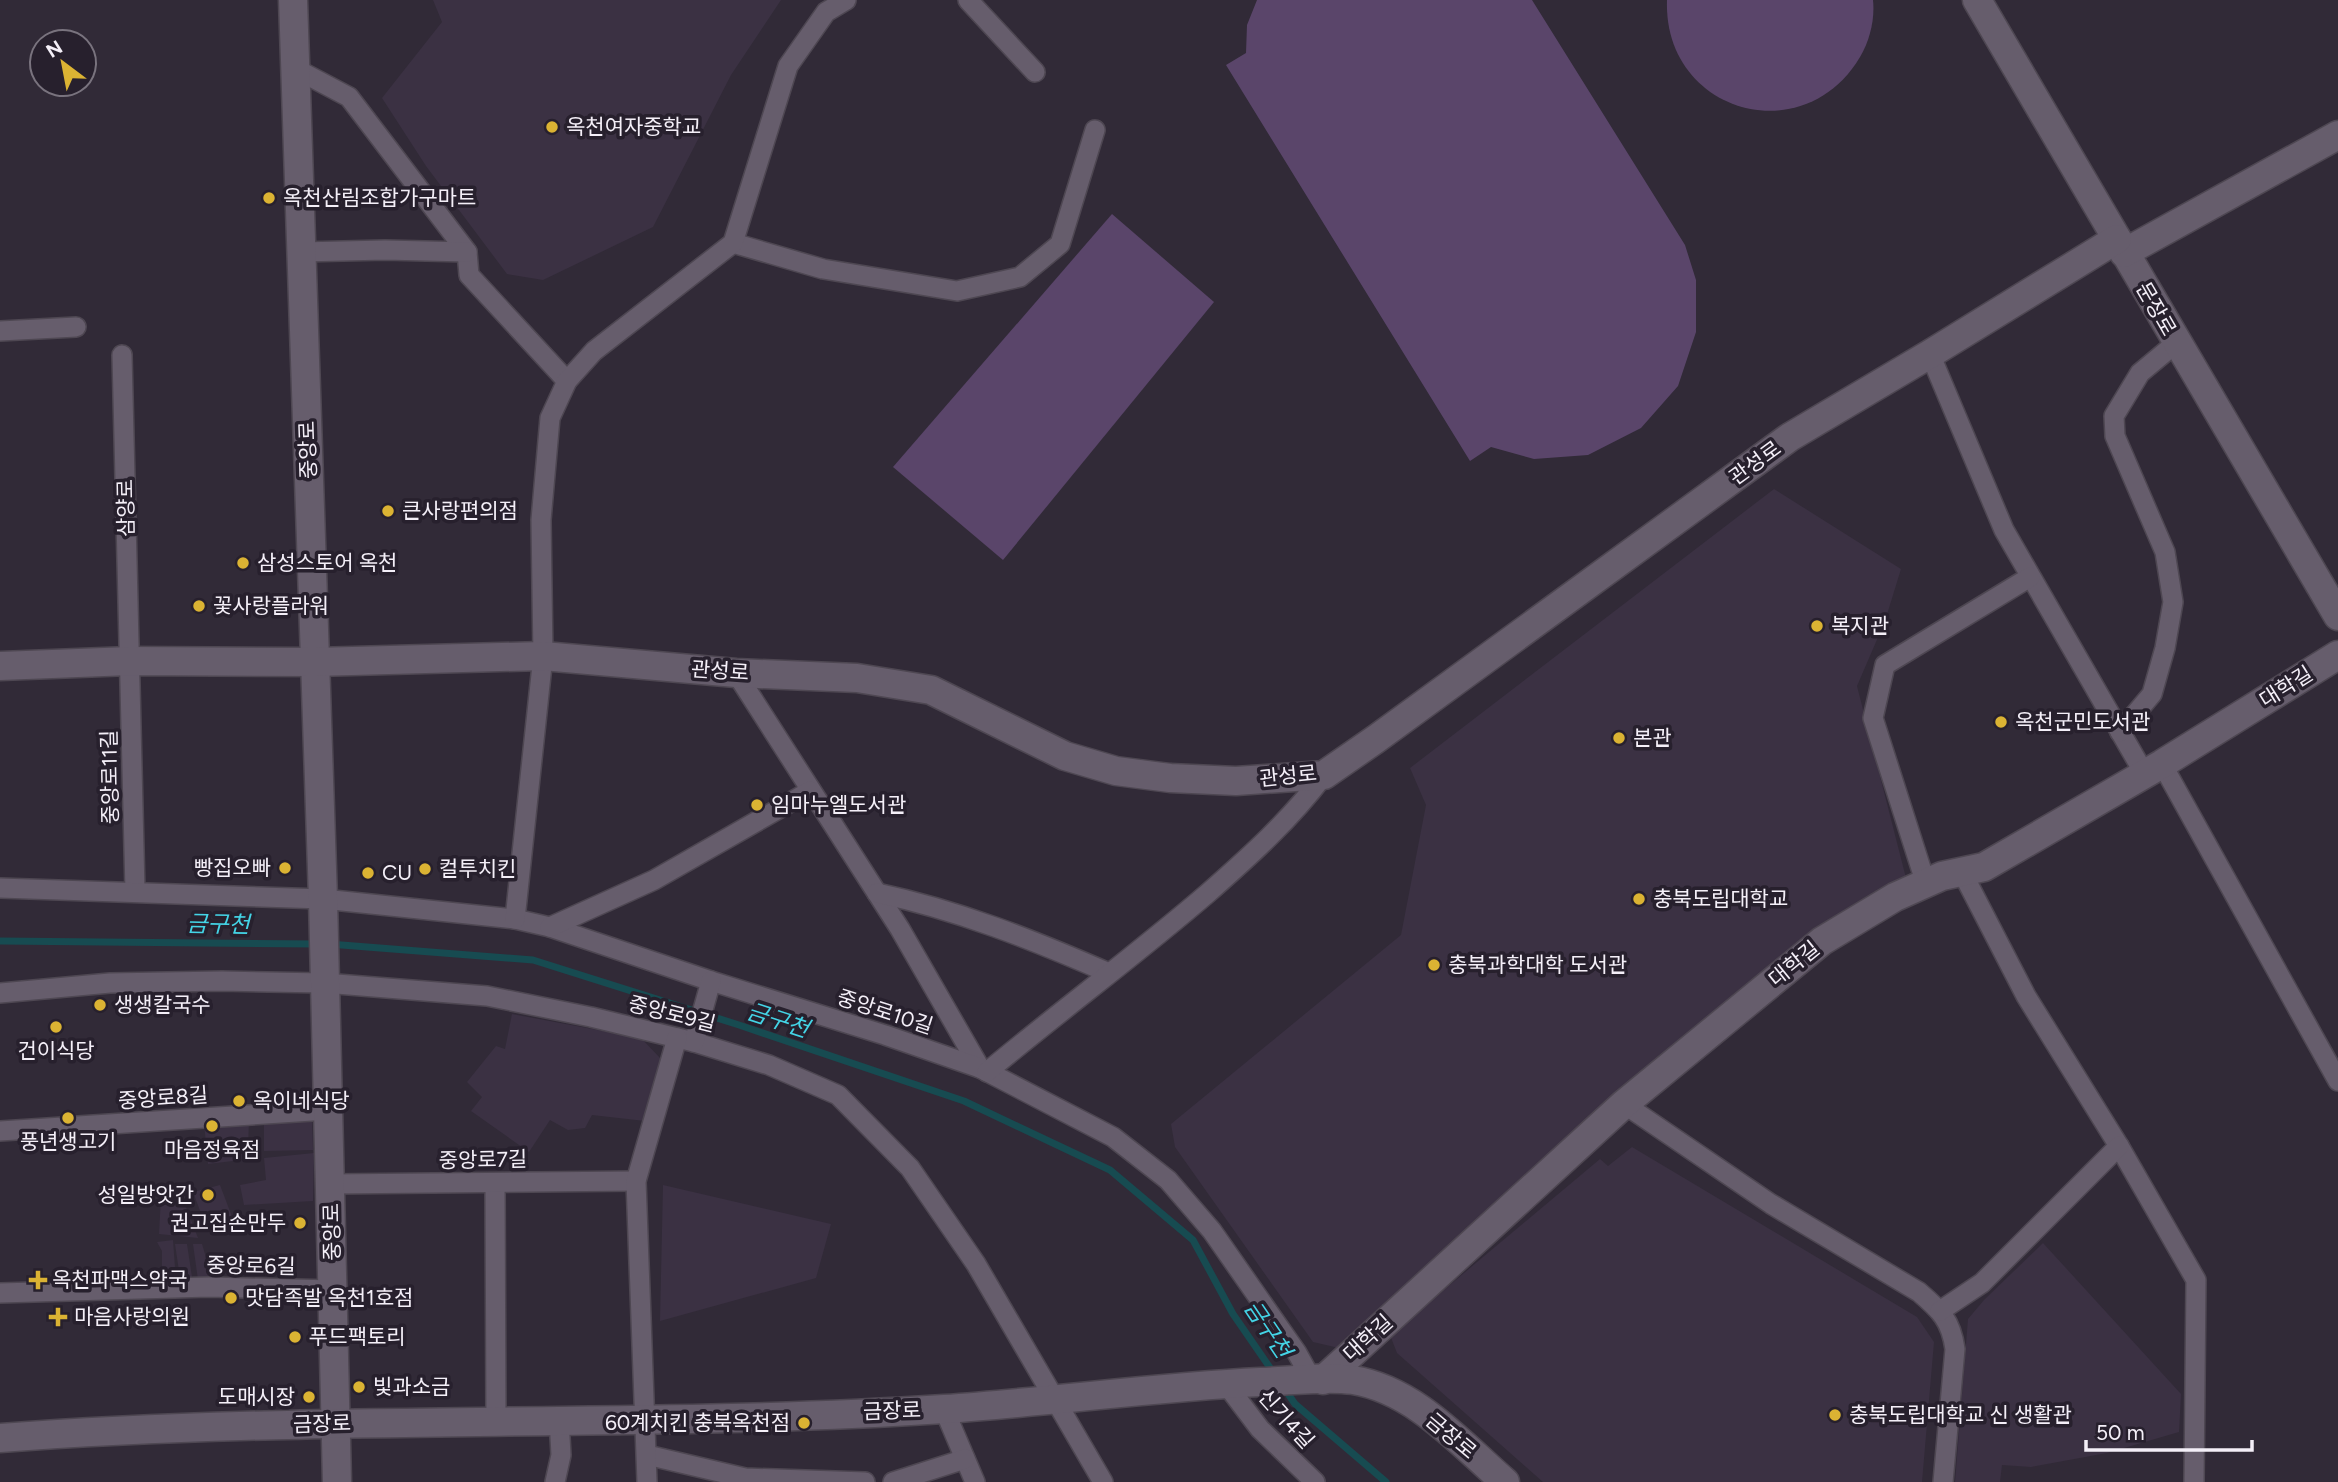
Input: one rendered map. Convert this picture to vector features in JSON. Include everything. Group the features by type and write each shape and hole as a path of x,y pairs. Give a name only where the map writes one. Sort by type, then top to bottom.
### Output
{"street":[{"name":"중앙로","path":"293,0 316,662 337,1482"},
{"path":"515,919 543,656 541,520 550,418 567,382 594,351 733,243 788,66 826,12 846,0"},
{"path":"968,0 1035,72"},
{"name":"문장로","path":"1977,0 2338,616"},
{"path":"294,68 349,97 467,252 469,275 567,382"},
{"path":"733,243 823,269 957,291 1020,277 1060,244 1096,130"},
{"name":"관성로","path":"316,662 543,656 736,673 857,678 931,690 1065,756 1116,771 1170,778 1236,781 1324,775 1790,437 2121,246 2338,135"},
{"path":"301,253 385,250 467,252"},
{"path":"0,331 76,327"},
{"path":"2120,732 2152,694 2174,601 2165,552 2115,436 2114,416 2140,373 2176,343"},
{"path":"1930,354 2004,530 2030,577 2120,732 2153,768 2338,1081"},
{"name":"삼양로","path":"122,355 130,661"},
{"path":"1926,884 1873,718 1885,665 2030,577"},
{"name":"대학길","path":"1317,1380 1624,1104 1822,941 1895,897 1942,876 1984,867 2153,768 2338,654"},
{"path":"0,666 130,661 316,662"},
{"name":"중앙로11길","path":"130,661 135,891"},
{"path":"736,673 877,892 984,1070 1171,925 1248,858 1301,806 1324,775"},
{"path":"550,927 654,880 810,791"},
{"path":"1962,872 2026,996 2119,1146 2196,1280 2194,1482"},
{"path":"0,888 323,899"},
{"path":"877,892 924,902 1022,935 1110,973"},
{"name":"중앙로10길","path":"323,899 515,919 550,927 710,981 885,1035 984,1070 1113,1137 1168,1180 1212,1231 1317,1380"},
{"path":"0,993 110,983 222,981 324,972"},
{"name":"중앙로9길","path":"324,972 487,996 591,1017 685,1040 769,1065 838,1095 910,1168 969,1253 1054,1399"},
{"path":"648,1482 636,1181 685,1040 710,981"},
{"path":"1624,1104 1771,1204 1919,1292 1940,1311 1952,1331 1955,1349 1943,1482"},
{"name":"중앙로8길","path":"0,1131 328,1110"},
{"path":"1940,1311 1982,1283 2119,1146"},
{"name":"중앙로7길","path":"331,1184 636,1181"},
{"path":"495,1183 496,1421"},
{"name":"중앙로6길","path":"0,1293 209,1287 333,1290"},
{"name":"금장로","path":"0,1438 73,1432 336,1423 645,1418 944,1409 1232,1384 1352,1380 1396,1392 1437,1423 1505,1482"},
{"name":"신기4길","path":"1232,1384 1260,1429 1310,1481"},
{"path":"1054,1399 1103,1482"},
{"path":"944,1409 975,1482"},
{"path":"555,1482 561,1455 559,1419"},
{"path":"647,1455 745,1479 865,1482"},
{"path":"894,1482 965,1459"}],"shaded area":[{"name":"옥천여자중학교","path":"433,0 781,0 731,75 653,227 543,280 507,274 426,166 382,98 442,22"},
{"path":"1257,0 1532,0 1685,245 1696,280 1696,332 1678,386 1641,428 1588,455 1534,459 1491,447 1470,461 1226,65 1246,53 1247,25"},
{"path":"1667,0 1873,0 1873,15 1864,50 1835,87 1805,104 1773,111 1741,106 1711,93 1687,70 1672,39"},
{"path":"1112,214 1214,302 1003,560 893,467"},
{"name":"충북도립대학교","path":"1774,489 1901,569 1885,621 1857,686 1906,878 1339,1348 1313,1342 1175,1147 1171,1124 1401,935 1426,805 1410,768"},
{"path":"512,1014 641,1038 661,1059 645,1121 592,1115 585,1128 568,1130 550,1120 529,1152 471,1111 482,1097 467,1082 496,1046 505,1049"},
{"path":"312,1115 313,1150 264,1151 264,1119"},
{"path":"249,1121 248,1148 241,1160 208,1164 204,1123"},
{"path":"1632,1147 1917,1317 1934,1342 1922,1482 1543,1482 1397,1353 1390,1335 1600,1159 1608,1166"},
{"path":"314,1153 313,1201 244,1205 240,1185 266,1180 264,1158"},
{"path":"220,1185 234,1222 208,1232 193,1192"},
{"path":"663,1185 831,1224 816,1278 660,1321"},
{"path":"161,1197 182,1197 198,1238 159,1234"},
{"path":"173,1240 176,1281 162,1282 162,1251 157,1242"},
{"path":"2043,1243 2181,1394 2179,1432 2107,1453 2031,1467 2002,1465 2000,1482 1955,1482 1968,1319"},
{"path":"175,1244 187,1244 192,1277 180,1278"},
{"path":"193,1244 202,1244 213,1281 198,1280"}],"waterway":[{"name":"금구천","path":"0,941 317,944"},
{"name":"금구천","path":"329,944 533,960 739,1025 964,1101 1110,1170 1193,1240 1233,1314 1275,1375"},
{"name":"금구천","path":"1284,1388 1295,1404 1386,1482"}],"place":[{"name":"옥천여자중학교","path":"552,127"},
{"name":"옥천산림조합가구마트","path":"269,198"},
{"name":"큰사랑편의점","path":"388,511"},
{"name":"삼성스토어 옥천","path":"243,563"},
{"name":"꽃사랑플라워","path":"199,606"},
{"name":"복지관","path":"1817,626"},
{"name":"옥천군민도서관","path":"2001,722"},
{"name":"본관","path":"1619,738"},
{"name":"임마누엘도서관","path":"757,805"},
{"name":"빵집오빠","path":"285,868"},
{"name":"컬투치킨","path":"425,869"},
{"name":"CU","path":"368,873"},
{"name":"충북도립대학교","path":"1639,899"},
{"name":"충북과학대학 도서관","path":"1434,965"},
{"name":"생생칼국수","path":"100,1005"},
{"name":"건이식당","path":"56,1027"},
{"name":"옥이네식당","path":"239,1101"},
{"name":"풍년생고기","path":"68,1118"},
{"name":"마음정육점","path":"212,1126"},
{"name":"성일방앗간","path":"208,1195"},
{"name":"권고집손만두","path":"300,1223"},
{"name":"옥천파맥스약국","path":"38,1280"},
{"name":"맛담족발 옥천1호점","path":"231,1298"},
{"name":"마음사랑의원","path":"58,1317"},
{"name":"푸드팩토리","path":"295,1337"},
{"name":"빛과소금","path":"359,1387"},
{"name":"도매시장","path":"309,1397"},
{"name":"충북도립대학교 신 생활관","path":"1835,1415"},
{"name":"60계치킨 충북옥천점","path":"804,1423"}]}
